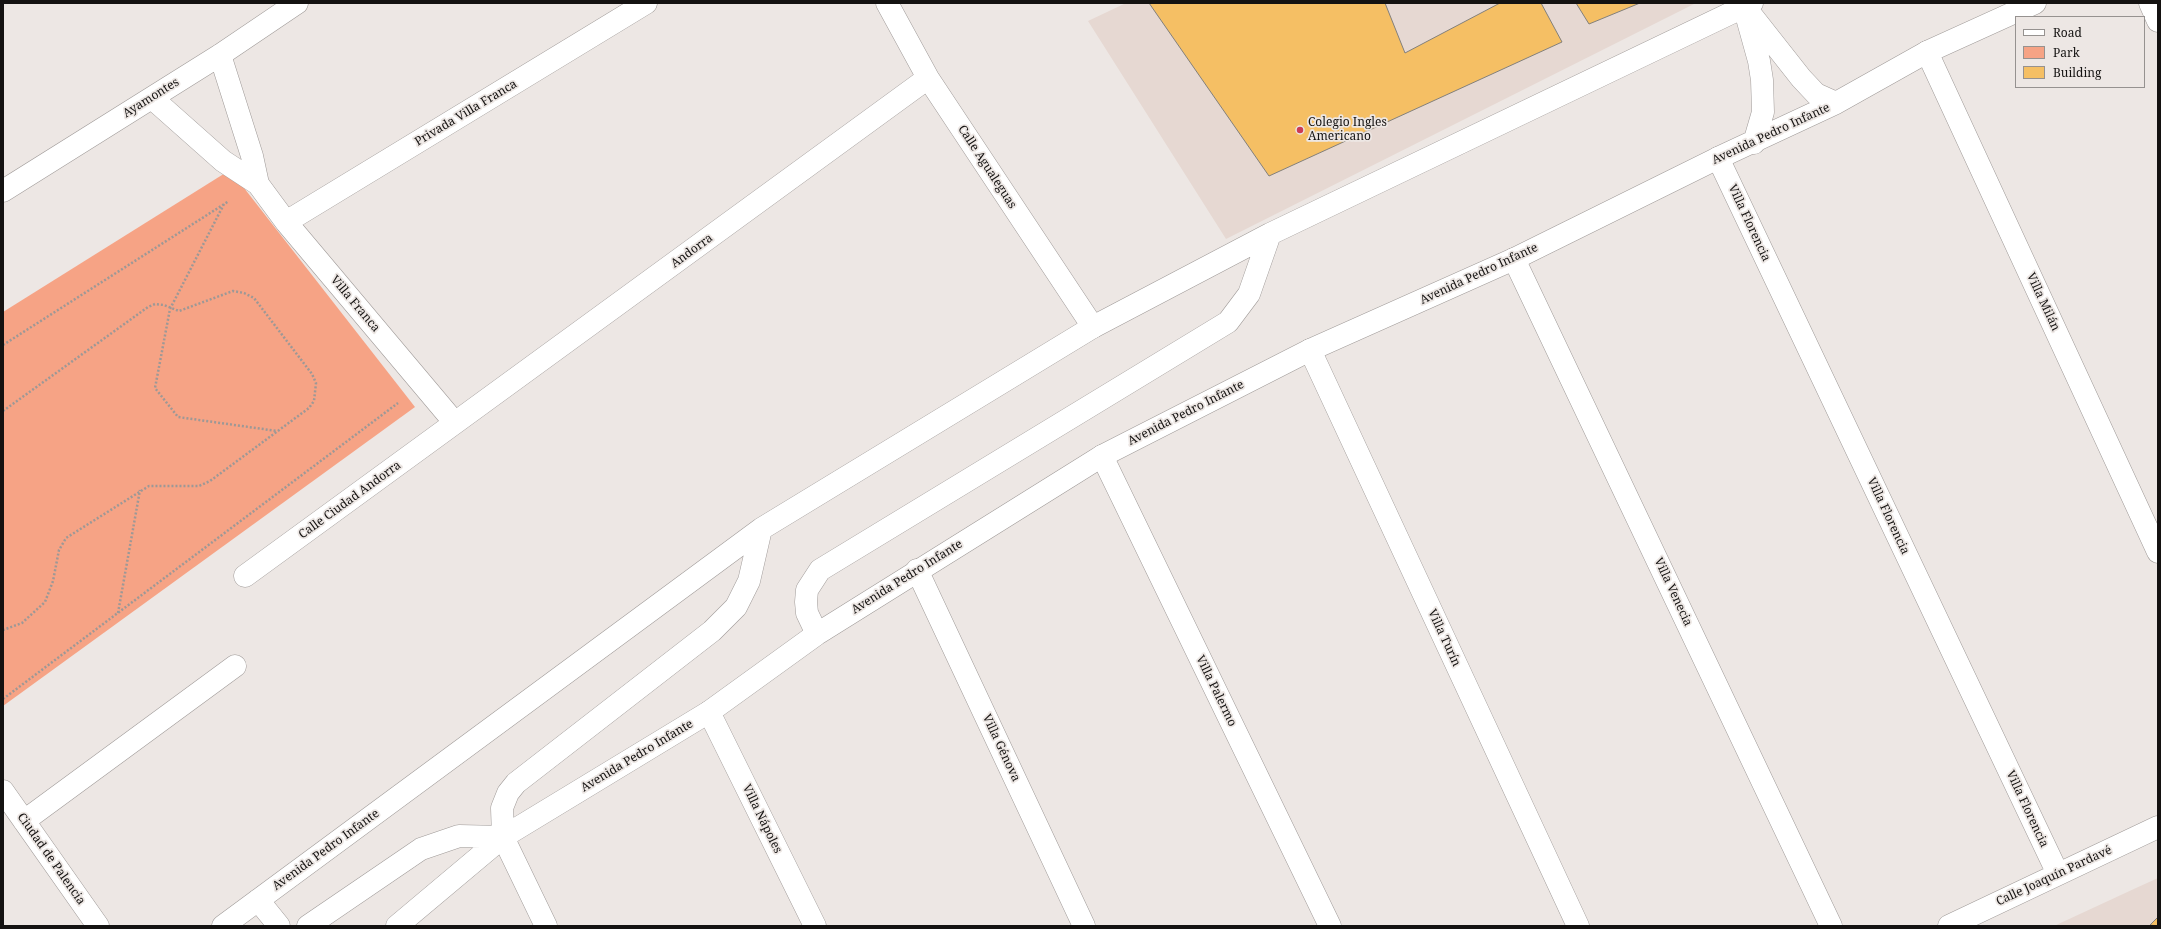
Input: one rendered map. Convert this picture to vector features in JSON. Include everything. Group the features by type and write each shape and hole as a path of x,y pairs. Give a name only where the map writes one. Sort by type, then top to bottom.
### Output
{"street":[{"name":"Ayamontes","path":"3,191 220,55 297,3"},
{"name":"Privada Villa Franca","path":"286,222 646,3"},
{"name":"Calle Agualeguas","path":"887,3 928,78 1093,327"},
{"name":"Avenida Pedro Infante","path":"397,926 503,837 709,712 818,634 917,570 1102,456 1310,350 1514,258 1718,158 1754,143 1836,103 1928,52 2035,3"},
{"path":"2150,3 2158,21"},
{"name":"Avenida Pedro Infante","path":"229,924 258,900 761,529 1093,327 1270,234 1746,4"},
{"path":"1746,4 1801,78 1816,94 1836,103"},
{"path":"1746,4 1760,61 1762,80 1763,112 1754,143"},
{"name":"Villa Milán","path":"1928,52 2158,552"},
{"name":"Villa Franca","path":"220,55 252,156 258,184"},
{"name":"Andorra","path":"455,423 928,78"},
{"name":"Villa Franca","path":"152,98 223,161 258,184 286,222 455,423"},
{"name":"Villa Florencia","path":"1718,158 2058,874"},
{"path":"818,634 807,613 806,602 807,590 820,570 1228,322 1249,294 1270,234"},
{"name":"Villa Venecia","path":"1514,258 1832,926"},
{"name":"Villa Turín","path":"1310,350 1578,926"},
{"name":"Calle Ciudad Andorra","path":"245,576 455,423"},
{"name":"Villa Palermo","path":"1102,456 1330,926"},
{"path":"546,926 503,837 502,808 508,793 516,783 712,631 736,607 749,581 761,529"},
{"name":"Villa Génova","path":"917,570 1084,926"},
{"path":"24,821 234,666"},
{"name":"Villa Nápoles","path":"709,712 815,926"},
{"name":"Ciudad de Palencia","path":"3,791 98,926"},
{"name":"Calle Joaquín Pardavé","path":"1949,926 2158,827"},
{"path":"308,926 421,849 459,836 503,837"},
{"path":"258,900 279,926"}],"path":[{"path":"3,345 224,204 258,184"},
{"path":"224,204 170,309 155,388 178,417 278,431"},
{"path":"3,411 155,304 164,305 170,309 179,311 188,309 233,291 244,293 254,298 312,374 316,383 314,401 308,408 210,481 199,486 184,488 160,485 149,486 140,490 66,538 59,550 51,588 45,602 22,622 3,630"},
{"path":"3,699 423,385"},
{"path":"118,613 140,490"}],"shaded area":[{"name":"Colegio Ingles Americano","path":"1126,3 1696,3 1226,239 1088,21"},
{"path":"2158,878 2158,926 2054,926 2136,888"}],"green space":[{"path":"230,170 415,407 3,706 3,312"}],"building":[{"path":"1149,3 1385,3 1405,53 1500,3 1541,3 1562,42 1269,176"},
{"path":"1576,3 1640,3 1589,24"},
{"path":"2158,917 2158,926 2150,925"}],"place":[{"name":"Colegio Ingles Americano","path":"1300,130"}]}
